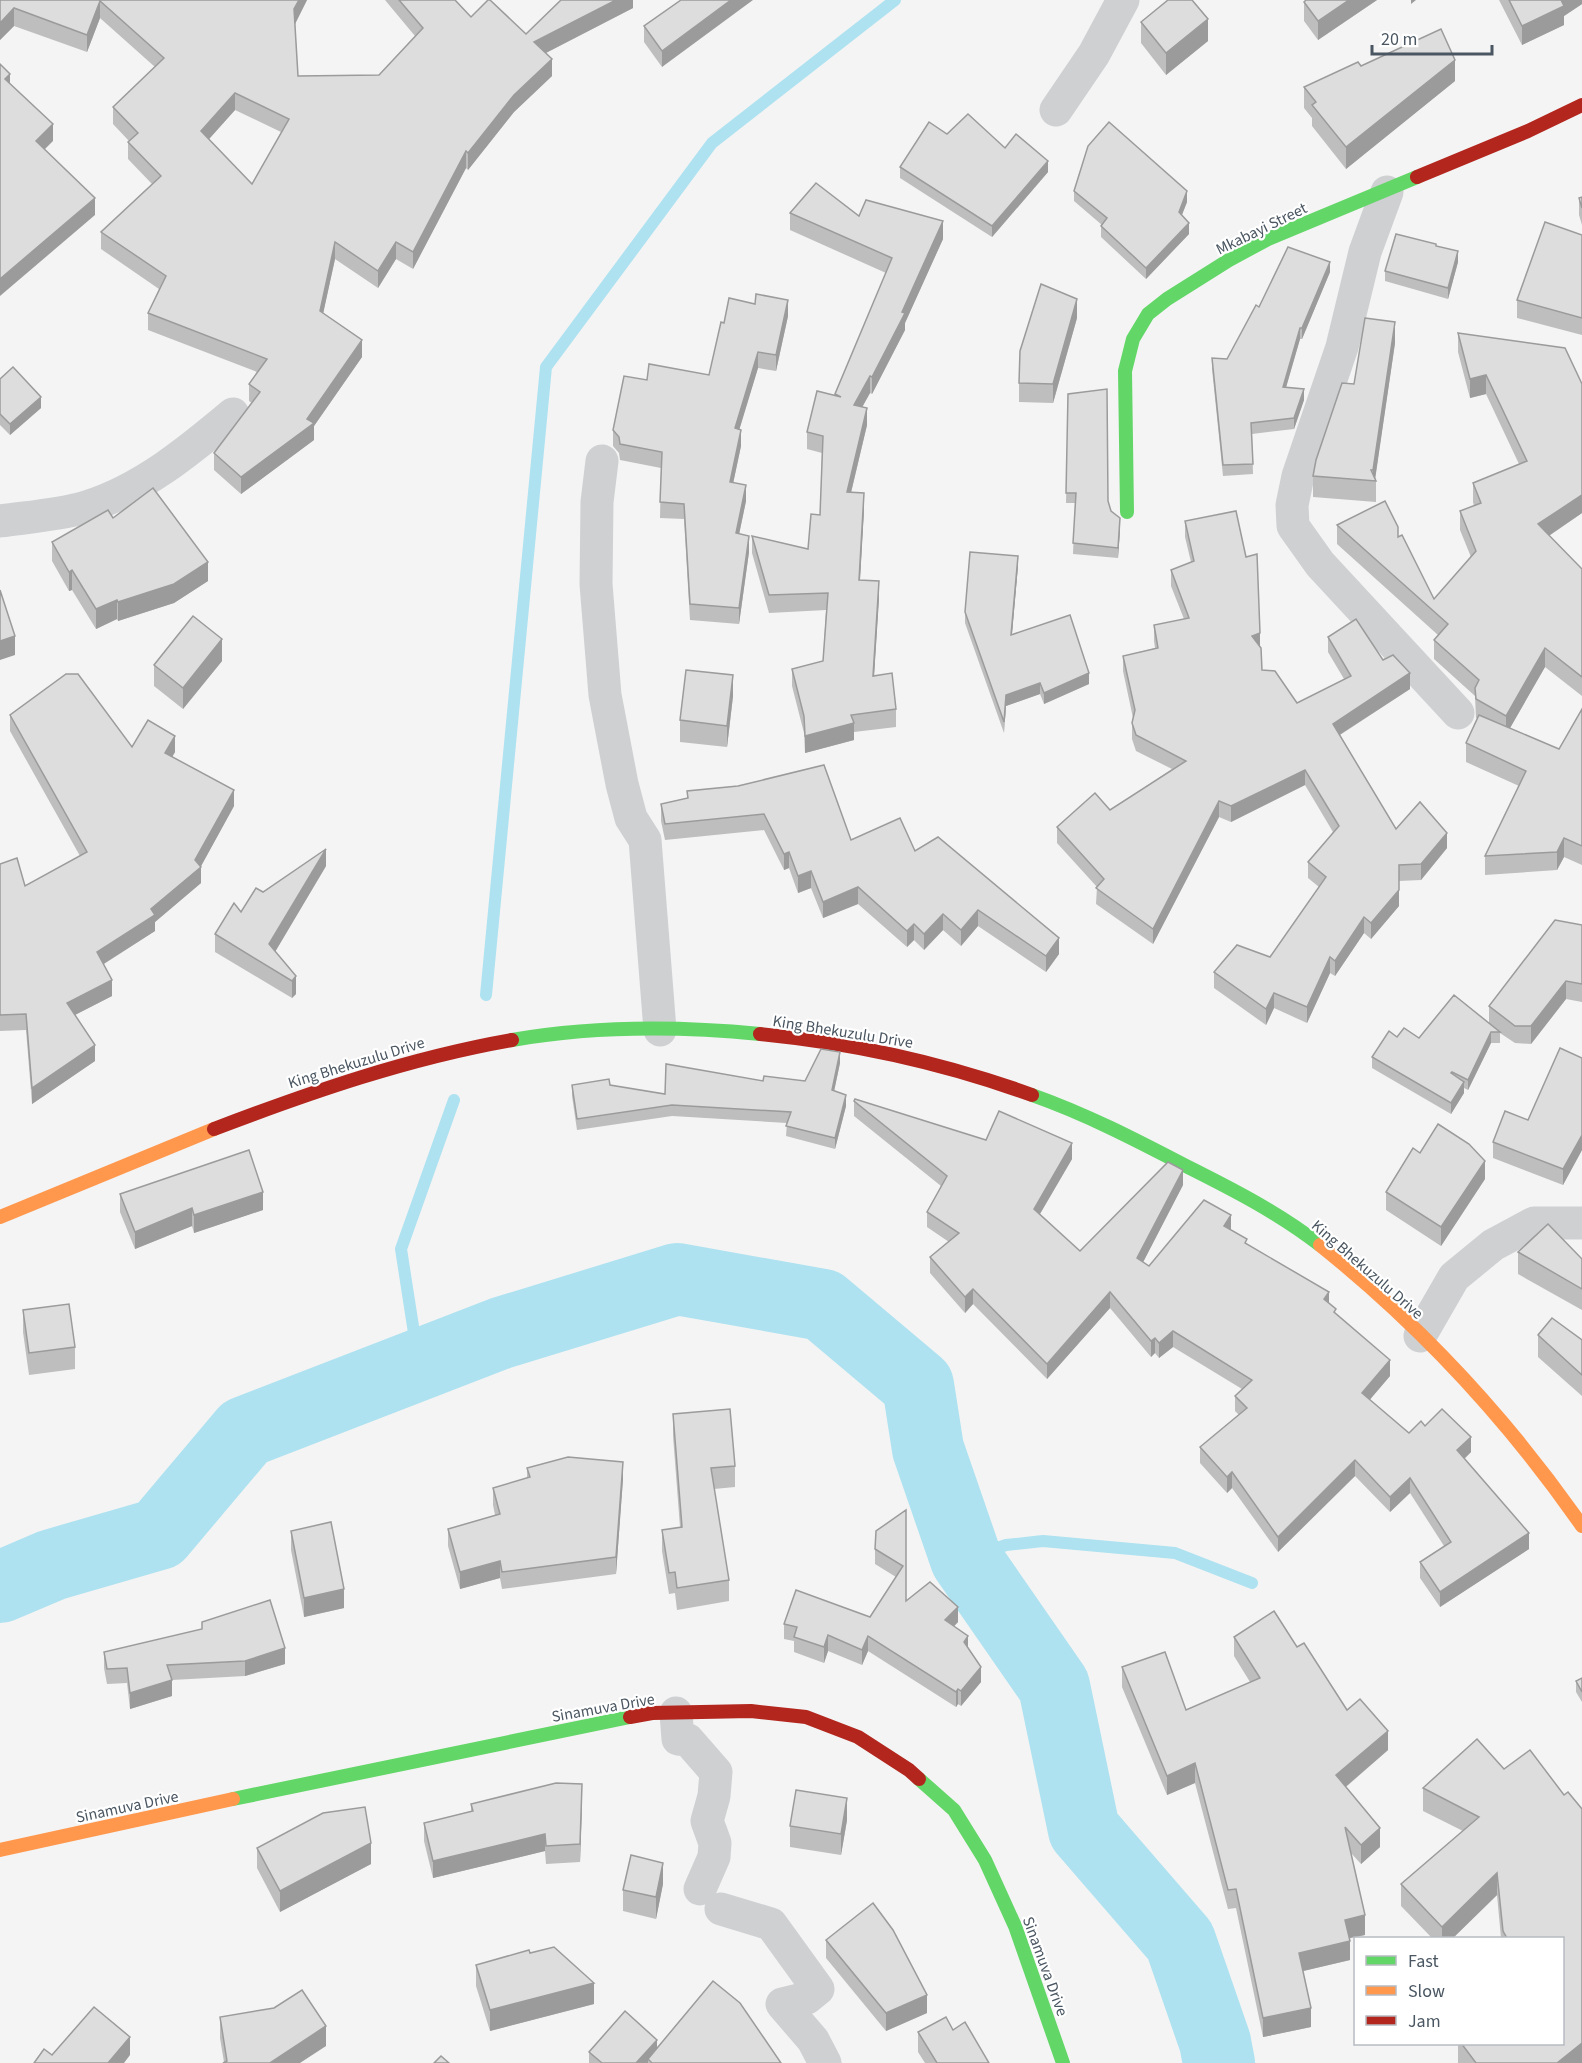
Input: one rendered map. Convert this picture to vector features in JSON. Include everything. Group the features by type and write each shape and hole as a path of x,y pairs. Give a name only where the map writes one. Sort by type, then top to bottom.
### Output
{"street":[{"path":"1056,110 1094,54 1123,0"},
{"name":"Mkabayi Street","path":"1127,512 1125,372 1133,339 1148,314 1167,299 1268,239 1387,192 1582,105"},
{"path":"1387,192 1365,252 1342,348 1298,476 1292,505 1293,526 1320,564 1458,713"},
{"path":"0,521 85,507 110,498 170,463 233,414"},
{"path":"602,461 597,502 596,584 605,694 622,784 632,818 645,840 660,1030"},
{"name":"King Bhekuzulu Drive","path":"0,1217 119,1165 328,1086 387,1066 448,1051 518,1039 589,1032 660,1030 794,1037 860,1047 925,1061 984,1078 1042,1098 1099,1122 1246,1197 1311,1239 1376,1294 1455,1369 1508,1427 1582,1526"},
{"path":"1420,1336 1454,1277 1493,1245 1534,1223 1582,1223"},
{"name":"Sinamuva Drive","path":"0,1850 536,1735 652,1713 751,1711 806,1717 858,1737 909,1770 954,1809 985,1860 1015,1926 1063,2063"},
{"path":"676,1713 678,1739 687,1740 716,1772 714,1796 707,1821 715,1843 711,1899 771,1923 818,1989 807,1998 782,2004 813,2040 825,2063"}],"building":[{"path":"0,0 299,0 294,9 298,76 379,75 423,28 399,0 455,0 471,17 490,0 526,34 561,0 616,0 534,42 552,59 514,95 468,153 466,151 413,252 396,242 378,271 335,242 320,311 362,340 307,419 314,423 241,477 214,453 260,392 249,384 267,359 148,313 166,276 101,232 161,176 128,142 138,133 113,107 164,58 100,1 87,35 14,8 0,23","holes":["235,93 289,119 252,184 201,131"]},
{"path":"681,0 731,0 662,51 644,26"},
{"path":"1168,0 1192,0 1208,19 1166,53 1141,22"},
{"path":"1306,0 1349,0 1318,21 1304,2"},
{"path":"1509,0 1561,0 1564,6 1522,26"},
{"path":"1441,29 1455,60 1346,147 1312,105 1316,102 1304,87 1358,62 1361,66"},
{"path":"0,64 10,74 5,79 53,124 36,141 95,198 0,279"},
{"path":"968,114 1005,148 1016,134 1048,161 992,226 900,167 929,122 947,134"},
{"path":"1109,122 1187,191 1179,212 1189,223 1146,268 1101,226 1107,218 1074,191 1088,146"},
{"path":"816,183 859,216 866,200 943,221 902,312 905,313 872,377 870,376 854,405 867,408 847,492 864,493 859,580 879,581 873,676 892,673 896,709 851,715 854,723 805,736 804,716 792,669 823,661 828,593 769,595 752,536 808,549 811,514 820,515 823,436 807,432 817,391 841,397 835,394 892,258 790,213"},
{"path":"1545,222 1582,235 1582,318 1517,300"},
{"path":"1396,234 1458,251 1448,288 1385,271"},
{"path":"1288,247 1330,262 1302,328 1300,328 1283,387 1304,389 1294,418 1251,423 1253,464 1223,465 1212,358 1227,359 1256,305 1259,307"},
{"path":"1041,284 1077,299 1053,384 1019,383 1020,351"},
{"path":"756,294 788,300 776,355 758,352 735,428 741,430 730,482 746,485 736,533 749,536 739,608 690,604 684,504 660,502 662,452 620,444 619,437 613,430 624,376 647,380 649,364 709,375 729,298 755,304"},
{"path":"1365,318 1395,322 1373,470 1371,470 1376,481 1313,476 1316,460 1342,383 1354,384"},
{"path":"1458,333 1565,348 1582,384 1582,495 1538,524 1582,569 1582,677 1545,648 1506,716 1476,699 1475,688 1479,680 1434,640 1448,624 1337,525 1385,501 1398,527 1398,537 1402,535 1434,599 1476,551 1460,511 1481,503 1473,483 1527,461 1486,375 1470,379"},
{"path":"13,367 41,397 10,424 0,414 0,379"},
{"path":"1107,389 1108,501 1111,511 1120,518 1118,548 1073,543 1076,493 1066,493 1068,394"},
{"path":"153,488 208,562 174,584 118,602 117,600 96,609 72,570 69,572 52,542 108,510 113,518"},
{"path":"1236,511 1246,557 1257,554 1260,633 1252,636 1261,648 1262,670 1275,671 1297,703 1351,676 1328,637 1356,619 1383,660 1393,655 1410,673 1333,724 1396,829 1420,802 1447,833 1421,864 1399,865 1399,890 1371,923 1364,917 1335,961 1330,957 1307,1007 1274,993 1266,1009 1214,972 1237,945 1270,957 1326,877 1308,862 1339,826 1305,770 1231,806 1219,801 1153,929 1096,888 1104,879 1057,827 1095,793 1110,810 1186,761 1136,735 1132,723 1135,710 1123,656 1158,648 1154,625 1189,618 1171,570 1194,561 1185,521"},
{"path":"970,552 1018,556 1011,635 1070,615 1089,673 1044,693 1040,683 1006,695 1004,722 965,612"},
{"path":"0,590 15,636 0,641"},
{"path":"193,616 222,639 183,688 154,665"},
{"path":"686,670 733,675 727,726 680,720"},
{"path":"66,674 78,674 132,747 148,720 175,736 165,753 234,790 195,860 201,867 151,909 155,915 97,952 112,980 67,1003 95,1045 32,1088 26,1014 0,1015 0,864 17,858 25,886 87,852 10,715"},
{"path":"1582,709 1582,846 1564,838 1557,852 1485,856 1526,771 1466,743 1479,715 1559,749"},
{"path":"824,765 851,840 900,818 915,851 938,837 1059,938 1046,956 978,910 961,930 943,914 924,934 914,924 907,931 858,887 823,902 811,871 798,876 789,852 784,854 764,814 665,824 661,804 688,798 687,791 738,786"},
{"path":"326,849 269,944 296,976 292,981 215,934 234,903 241,912 256,888 263,892"},
{"path":"1555,920 1582,925 1582,984 1566,981 1531,1026 1515,1026 1489,1006"},
{"path":"1454,995 1500,1032 1491,1032 1468,1080 1451,1073 1464,1082 1451,1103 1372,1057 1389,1031 1397,1037 1404,1028 1419,1038"},
{"path":"1560,1048 1582,1058 1582,1135 1563,1169 1493,1142 1505,1111 1528,1120"},
{"path":"821,1049 840,1052 832,1090 846,1095 835,1138 786,1126 791,1112 672,1105 577,1119 572,1085 609,1079 610,1085 665,1094 666,1064 763,1081 764,1076 805,1081"},
{"path":"855,1099 986,1140 999,1111 1072,1143 1034,1209 1080,1251 1168,1162 1183,1170 1137,1258 1149,1266 1204,1200 1231,1215 1224,1226 1247,1239 1245,1243 1329,1292 1324,1299 1336,1309 1334,1312 1390,1360 1362,1393 1409,1433 1421,1421 1425,1426 1442,1409 1471,1437 1457,1450 1529,1533 1440,1592 1420,1562 1451,1542 1410,1478 1390,1497 1355,1460 1278,1537 1232,1472 1227,1477 1200,1447 1247,1408 1235,1396 1252,1380 1173,1331 1159,1343 1155,1338 1151,1341 1110,1292 1047,1364 973,1289 965,1297 930,1257 959,1233 927,1212 947,1176 854,1101"},
{"path":"1438,1124 1469,1144 1485,1161 1441,1227 1386,1192 1413,1148 1420,1153"},
{"path":"249,1150 263,1192 194,1215 192,1208 135,1232 120,1194"},
{"path":"1548,1224 1582,1259 1582,1289 1518,1252"},
{"path":"69,1304 75,1347 29,1353 23,1310"},
{"path":"1552,1318 1582,1340 1582,1375 1538,1335"},
{"path":"730,1409 735,1466 711,1468 729,1580 677,1588 675,1572 669,1573 662,1530 682,1527 673,1414"},
{"path":"568,1457 623,1462 616,1557 502,1572 500,1561 460,1572 448,1529 500,1514 493,1488 530,1477 527,1468"},
{"path":"906,1510 906,1601 930,1582 958,1607 945,1620 968,1636 964,1642 981,1667 961,1691 958,1689 956,1692 868,1636 862,1650 828,1635 824,1647 794,1637 797,1627 784,1624 796,1590 870,1617 903,1566 875,1549 876,1531"},
{"path":"331,1522 344,1589 304,1598 291,1531"},
{"path":"270,1600 285,1648 245,1661 167,1665 172,1680 130,1693 127,1668 107,1669 104,1652 202,1629 202,1622"},
{"path":"1274,1611 1297,1647 1304,1643 1347,1710 1360,1699 1388,1731 1336,1775 1380,1828 1361,1845 1345,1827 1365,1915 1345,1920 1350,1941 1299,1953 1311,2008 1263,2018 1236,1889 1228,1890 1195,1763 1167,1776 1122,1667 1165,1652 1186,1710 1260,1678 1234,1637"},
{"path":"1582,1678 1582,1692 1576,1681"},
{"path":"1477,1739 1504,1769 1530,1750 1564,1795 1568,1792 1582,1809 1582,2043 1557,2063 1476,2063 1462,2045 1564,2045 1564,1937 1506,1937 1503,1931 1497,1873 1442,1927 1401,1884 1479,1817 1423,1788"},
{"path":"556,1783 582,1784 580,1844 546,1846 545,1834 433,1861 424,1823 473,1811 471,1804"},
{"path":"796,1790 847,1798 841,1834 790,1826"},
{"path":"365,1807 371,1843 280,1891 257,1848 323,1813"},
{"path":"631,1855 663,1863 656,1897 623,1890"},
{"path":"873,1903 893,1930 927,1995 886,2013 826,1940"},
{"path":"554,1947 594,1983 490,2010 476,1965 529,1950 530,1953"},
{"path":"713,1981 740,2003 781,2063 652,2063 648,2059"},
{"path":"302,1990 326,2026 270,2063 223,2063 227,2061 220,2017 274,2008"},
{"path":"94,2007 130,2037 108,2063 34,2063 44,2049 52,2055"},
{"path":"625,2011 657,2040 636,2063 602,2063 589,2052"},
{"path":"946,2017 953,2030 965,2022 989,2063 937,2063 918,2032"},
{"path":"441,2056 449,2063 434,2063"}],"waterway":[{"path":"486,995 546,367 712,143 895,0"},
{"path":"419,1365 401,1249 454,1100"},
{"path":"0,1587 52,1565 159,1534 245,1432 501,1333 677,1279 823,1305 918,1385 928,1449 966,1559 1054,1686 1084,1830 1180,1941 1215,2042 1219,2063"},
{"path":"966,1559 1006,1545 1043,1541 1175,1553 1252,1583"}],"traffic: fast":[{"path":"1127,512 1125,371 1133,339 1148,314 1167,299 1229,260 1268,239 1417,177"},
{"path":"512,1040 573,1032 635,1029 760,1034"},
{"path":"1032,1095 1072,1110 1221,1184 1272,1212 1320,1245"},
{"path":"233,1799 630,1717"},
{"path":"919,1779 954,1810 985,1860 1015,1926 1063,2063"}],"traffic: slow":[{"path":"0,1217 214,1129"},
{"path":"1320,1245 1393,1308 1461,1376 1524,1449 1582,1526"},
{"path":"0,1850 233,1799"}],"traffic: jam":[{"path":"1417,177 1528,131 1582,105"},
{"path":"760,1034 829,1043 898,1056 965,1073 1032,1095"},
{"path":"214,1129 361,1077 436,1056 512,1040"},
{"path":"630,1717 652,1713 751,1711 806,1717 858,1737 919,1779"}]}
